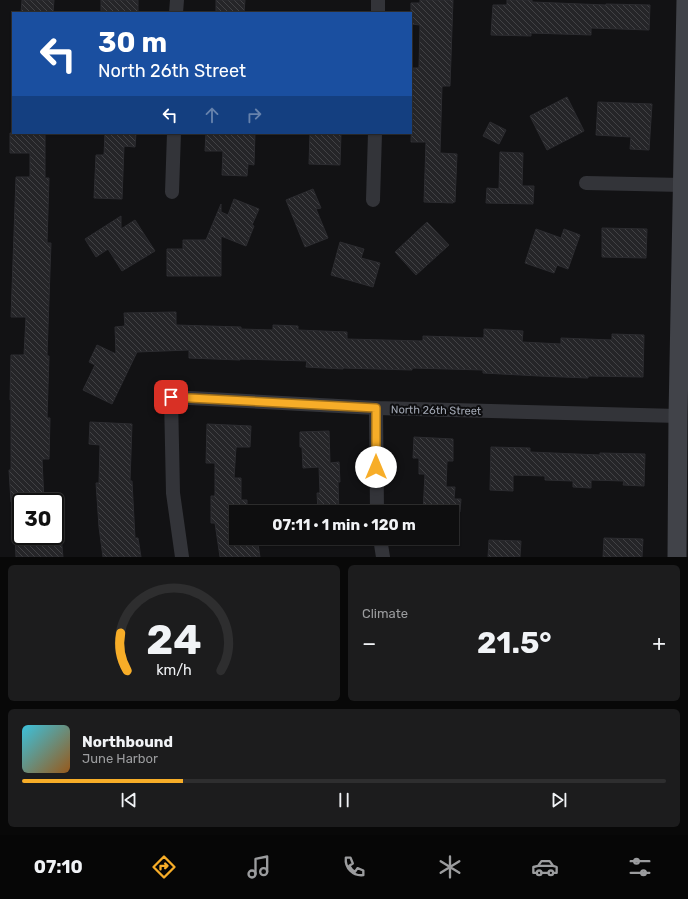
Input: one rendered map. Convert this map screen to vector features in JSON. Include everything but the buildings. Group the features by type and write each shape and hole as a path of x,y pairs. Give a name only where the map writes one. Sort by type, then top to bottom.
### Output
{"street":[{"path":"176,12 177,0"},
{"path":"378,0 378,12"},
{"path":"681,546 678,416 684,317 683,185 686,0"},
{"path":"172,192 174,134"},
{"path":"373,200 375,134"},
{"path":"586,184 683,185"},
{"name":"North 26th Street","path":"182,557 173,492 171,397 376,408 678,416"},
{"path":"376,408 377,505"},
{"path":"381,545 383,557"}],"route":[{"path":"171,397 376,408 376,467"}]}
